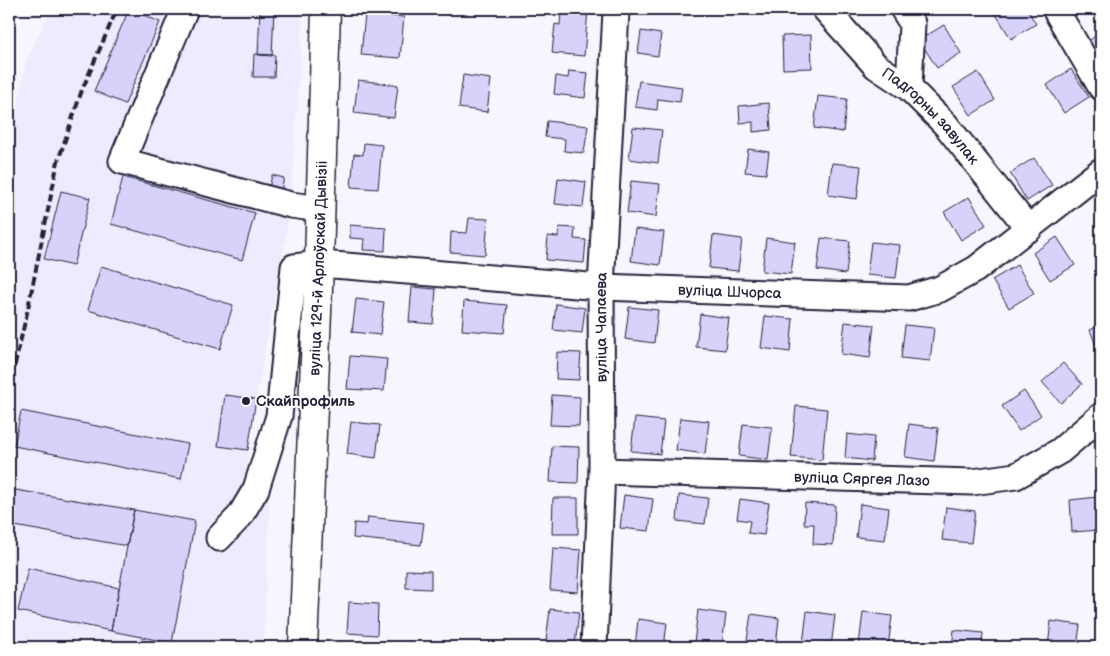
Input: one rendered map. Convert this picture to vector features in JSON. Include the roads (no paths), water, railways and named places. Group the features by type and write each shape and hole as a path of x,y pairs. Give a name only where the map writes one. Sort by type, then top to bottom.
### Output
{"main road":[{"name":"вуліца 129-й Арлоўскай Дывізіі","path":"303,647 319,264 326,9"}],"street":[{"path":"185,9 122,161 291,205 320,209"},
{"name":"вуліца Чапаева","path":"594,647 602,471 601,287 616,12 618,9"},
{"name":"Падгорны завулак","path":"825,9 876,66 909,88 946,125 1029,229"},
{"path":"903,9 912,23 909,88"},
{"path":"1055,9 1101,86"},
{"name":"вуліца Шчорса","path":"219,538 240,516 256,489 279,416 294,267 319,264 601,287 909,298 940,289 969,273 1029,229 1101,171"},
{"name":"вуліца Сяргея Лазо","path":"602,471 972,482 1016,476 1060,451 1101,416"}],"railway":[{"path":"9,389 27,313 58,161 82,90 117,9"}],"place":[{"name":"Скайпрофиль","path":"246,401"}]}
